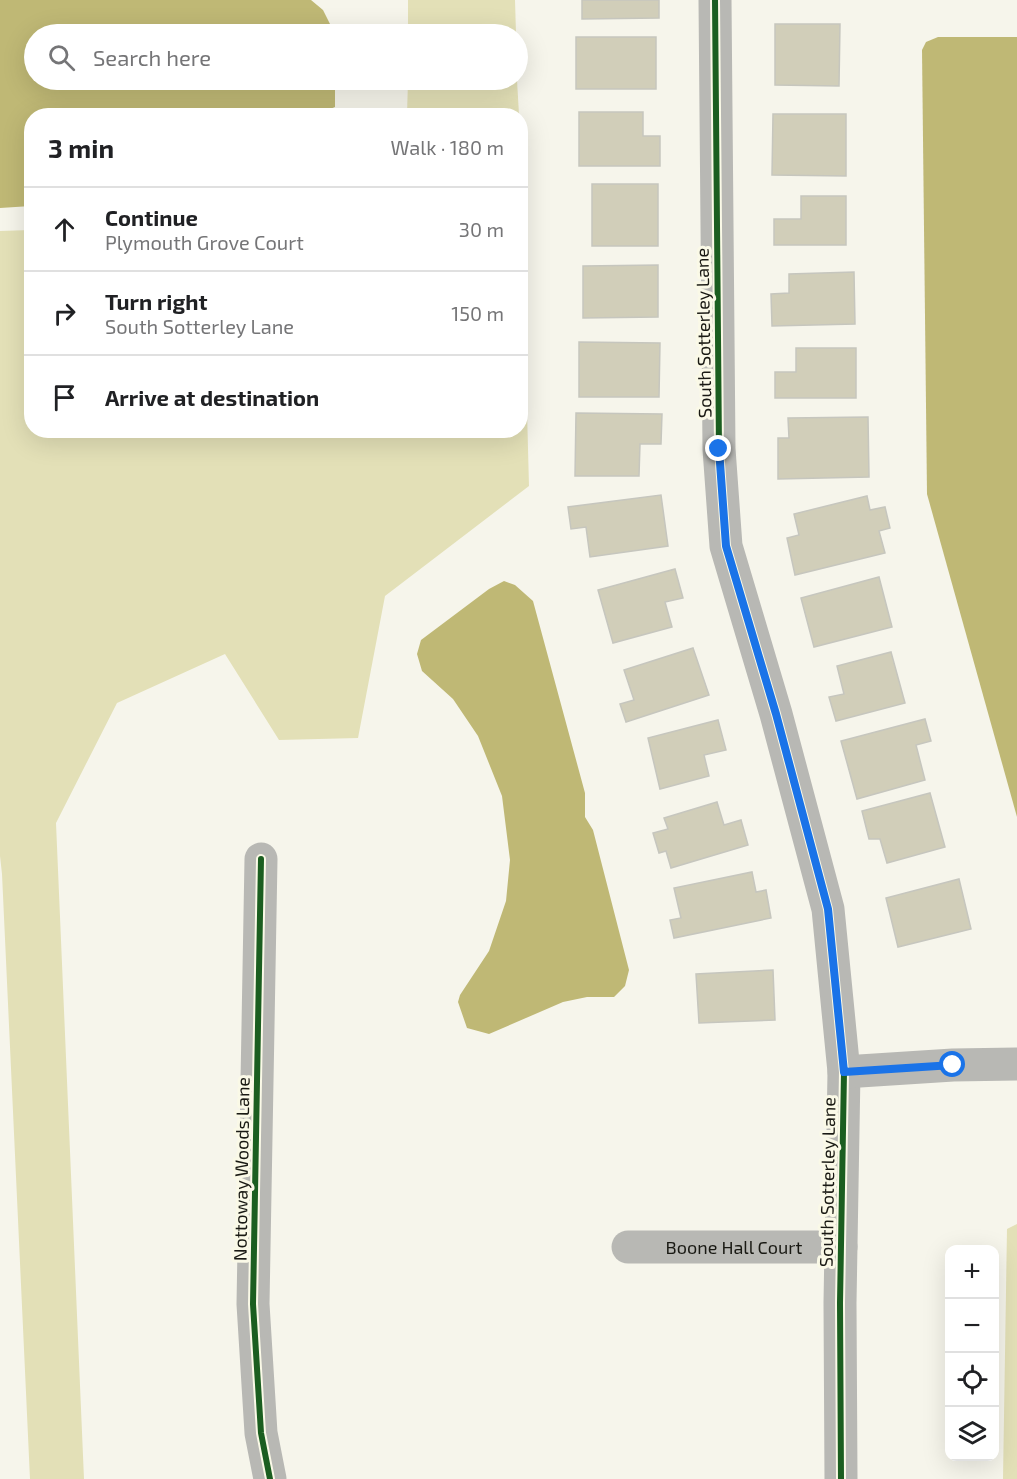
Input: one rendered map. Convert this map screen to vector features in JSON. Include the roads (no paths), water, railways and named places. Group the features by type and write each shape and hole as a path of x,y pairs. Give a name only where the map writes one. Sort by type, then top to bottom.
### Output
{"street":[{"name":"South Sotterley Lane","path":"715,0 719,449 726,546 776,714 828,909 844,1072 841,1479"},
{"name":"Nottoway Woods Lane","path":"261,859 253,1304 261,1433 270,1479"},
{"path":"844,1072 953,1065 1017,1064"},
{"name":"Boone Hall Court","path":"628,1247 841,1247"}]}
